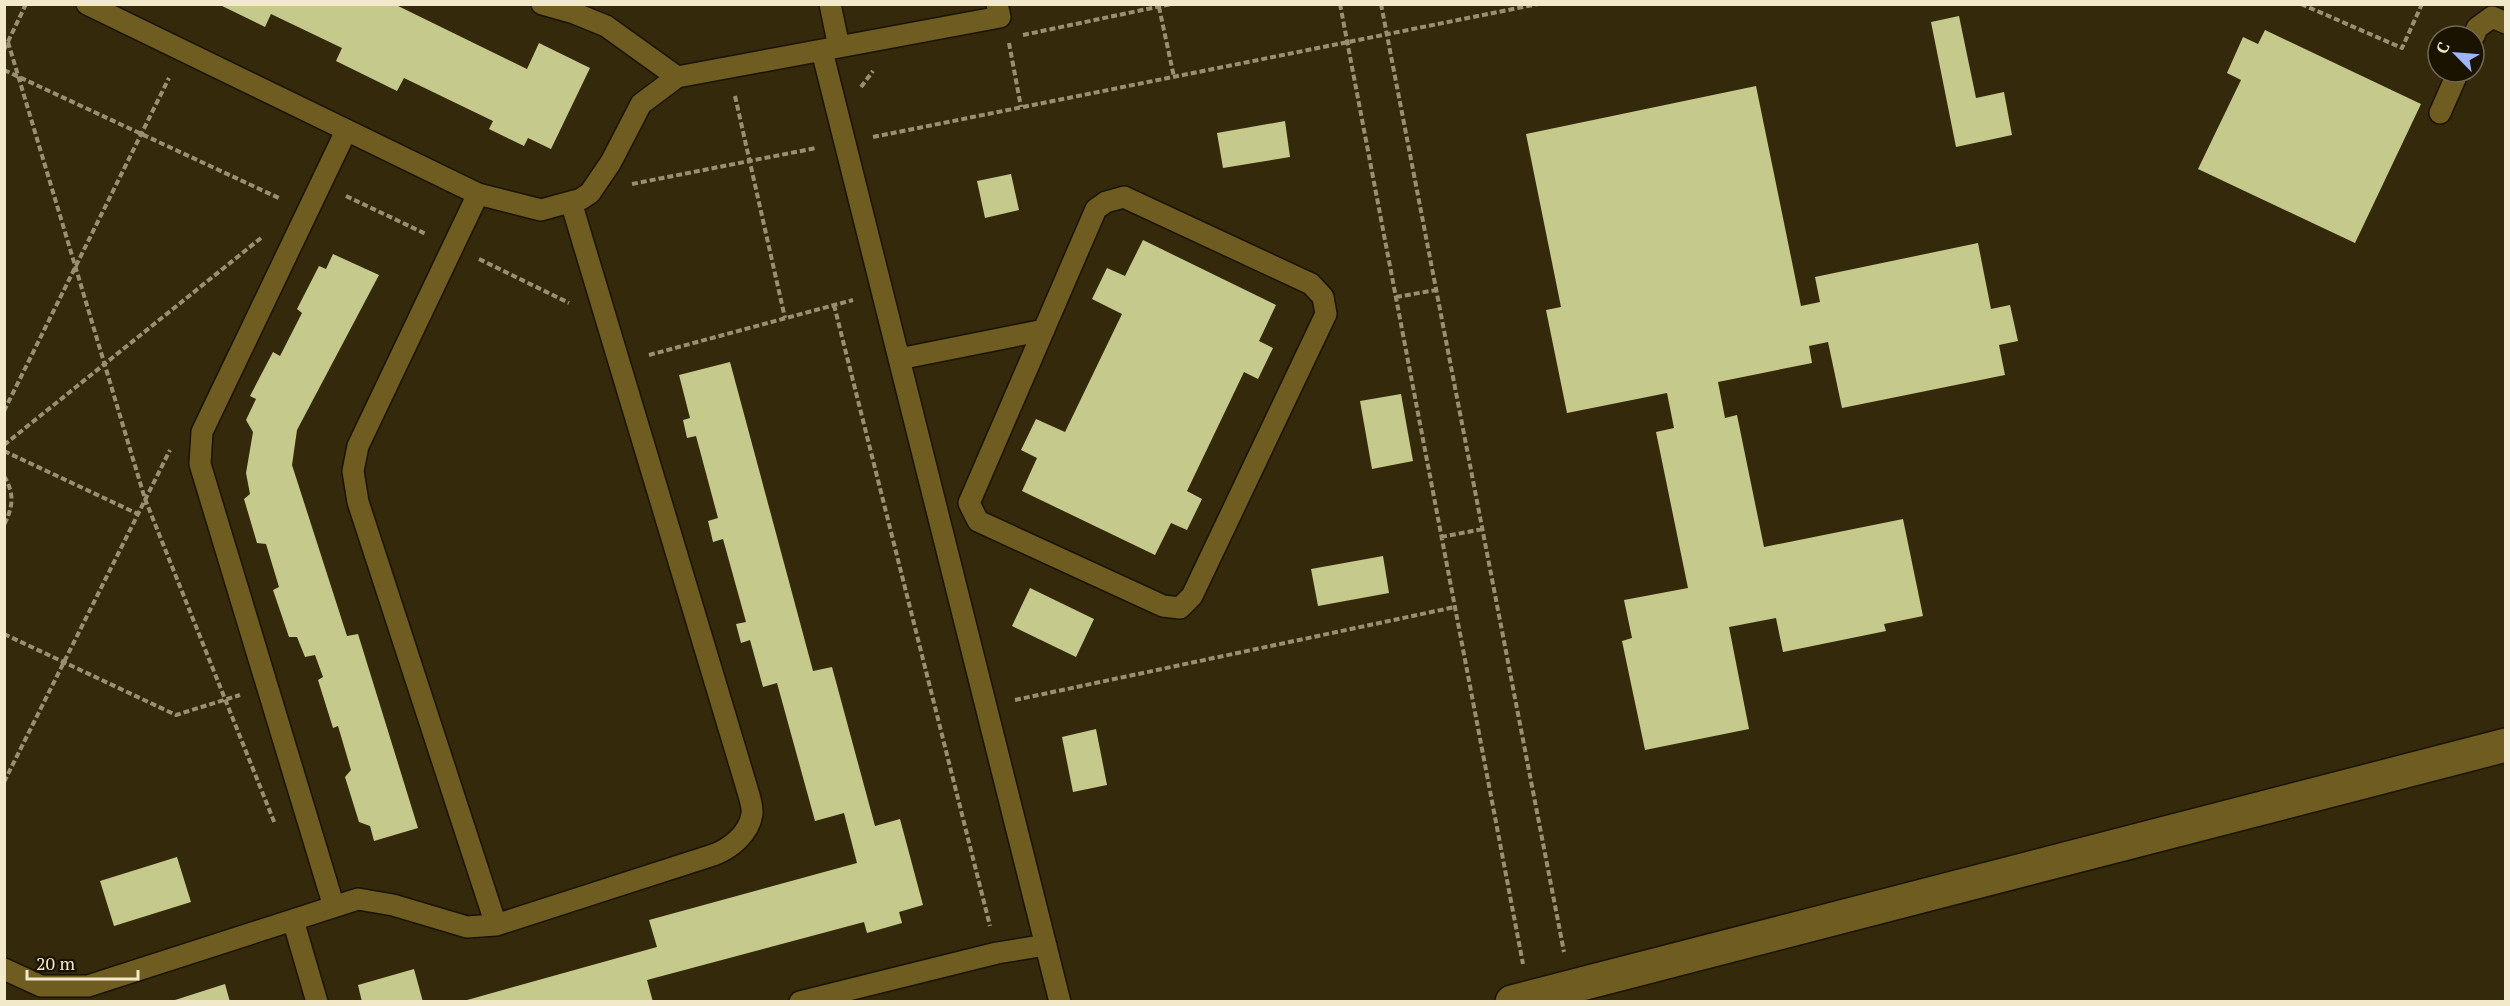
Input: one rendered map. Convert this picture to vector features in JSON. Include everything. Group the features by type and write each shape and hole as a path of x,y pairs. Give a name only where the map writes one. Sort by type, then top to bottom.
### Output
{"street":[{"path":"1521,999 2505,745"}],"lane":[{"path":"87,4 478,194 541,210 571,202 590,193 610,162 641,104 677,77 1000,17 998,4"},
{"path":"542,4 574,13 606,26 677,77"},
{"path":"830,4 830,49 845,142 1060,1002"},
{"path":"2483,24 2493,17 2505,23"},
{"path":"2440,113 2453,84"},
{"path":"334,907 200,464 202,432 346,131"},
{"path":"478,194 358,446 353,471 358,502 496,925"},
{"path":"1124,197 1311,284 1323,297 1326,314 1192,596 1180,608 1163,606 978,521 969,503 1096,209 1106,202 1124,197"},
{"path":"4,969 40,986 88,986 358,899 393,905 467,927 496,925 730,849 745,830 752,813 746,784 571,202"},
{"path":"899,359 1044,330"},
{"path":"937,512 969,503"},
{"path":"293,920 317,1002"},
{"path":"800,1002 997,953 1046,945"}],"path":[{"path":"4,50 26,4"},
{"path":"1020,36 1172,4"},
{"path":"1340,4 1455,607 1521,999"},
{"path":"1381,4 1570,986"},
{"path":"590,193 1538,4"},
{"path":"2301,4 2402,48 2422,4"},
{"path":"1159,7 1174,77"},
{"path":"1008,38 1021,107"},
{"path":"9,42 145,499 277,828"},
{"path":"4,411 182,51"},
{"path":"860,97 861,86 873,71 882,67"},
{"path":"729,68 785,318"},
{"path":"4,70 308,212"},
{"path":"321,184 606,320"},
{"path":"4,445 267,233"},
{"path":"1396,297 1437,290"},
{"path":"619,363 882,292"},
{"path":"834,306 997,953"},
{"path":"4,782 171,447"},
{"path":"5,452 138,514"},
{"path":"4,476 12,496 12,509 4,525"},
{"path":"1442,537 1483,529"},
{"path":"985,706 1455,607"},
{"path":"4,634 176,715 267,687"}],"building":[{"path":"218,4 394,4 527,69 539,43 590,68 551,149 528,138 524,146 489,129 493,121 404,78 397,91 336,61 342,48 271,14 265,27"},
{"path":"1959,16 1976,98 2004,92 2012,135 1956,147 1931,22"},
{"path":"2265,30 2421,104 2355,243 2198,169 2241,80 2227,73 2243,37 2258,44"},
{"path":"1756,86 1801,306 1820,302 1815,277 1978,243 1991,309 2010,305 2018,341 1999,345 2005,375 1842,408 1828,342 1809,346 1812,363 1718,382 1725,418 1737,415 1764,547 1903,519 1923,616 1884,624 1886,631 1783,652 1776,618 1729,627 1749,729 1645,750 1622,641 1632,638 1624,600 1688,588 1656,432 1674,428 1667,393 1567,413 1546,310 1561,307 1526,134"},
{"path":"1285,121 1290,157 1223,168 1217,133"},
{"path":"1011,174 1019,210 985,218 977,181"},
{"path":"1143,240 1276,305 1259,341 1273,348 1258,379 1244,372 1187,491 1202,499 1187,530 1171,523 1155,555 1022,491 1037,458 1021,450 1036,419 1065,432 1122,314 1092,299 1107,268 1125,276"},
{"path":"333,254 379,275 297,430 292,465 347,636 358,634 418,828 374,841 370,826 359,822 345,777 351,770 338,726 333,728 318,680 323,677 315,655 305,657 297,637 289,637 273,590 279,587 266,544 257,543 244,499 250,494 246,473 253,432 246,420 256,399 250,396 273,352 280,356 302,313 297,309 319,266 326,269"},
{"path":"730,362 813,671 832,667 875,826 900,819 923,905 899,912 902,923 867,933 864,922 647,980 653,1002 460,1002 657,947 649,920 857,863 844,813 815,821 777,683 763,687 750,640 741,643 736,624 746,622 723,539 713,542 708,521 718,518 696,436 687,438 683,420 690,418 679,375"},
{"path":"1401,394 1413,461 1372,469 1360,401"},
{"path":"1383,556 1389,593 1318,606 1311,569"},
{"path":"1030,588 1094,619 1076,657 1012,626"},
{"path":"1096,729 1107,785 1073,792 1062,737"},
{"path":"177,857 191,902 114,926 100,881"},
{"path":"414,969 423,1002 362,1002 358,985"},
{"path":"225,984 230,1002 172,1002 172,1001"}]}
